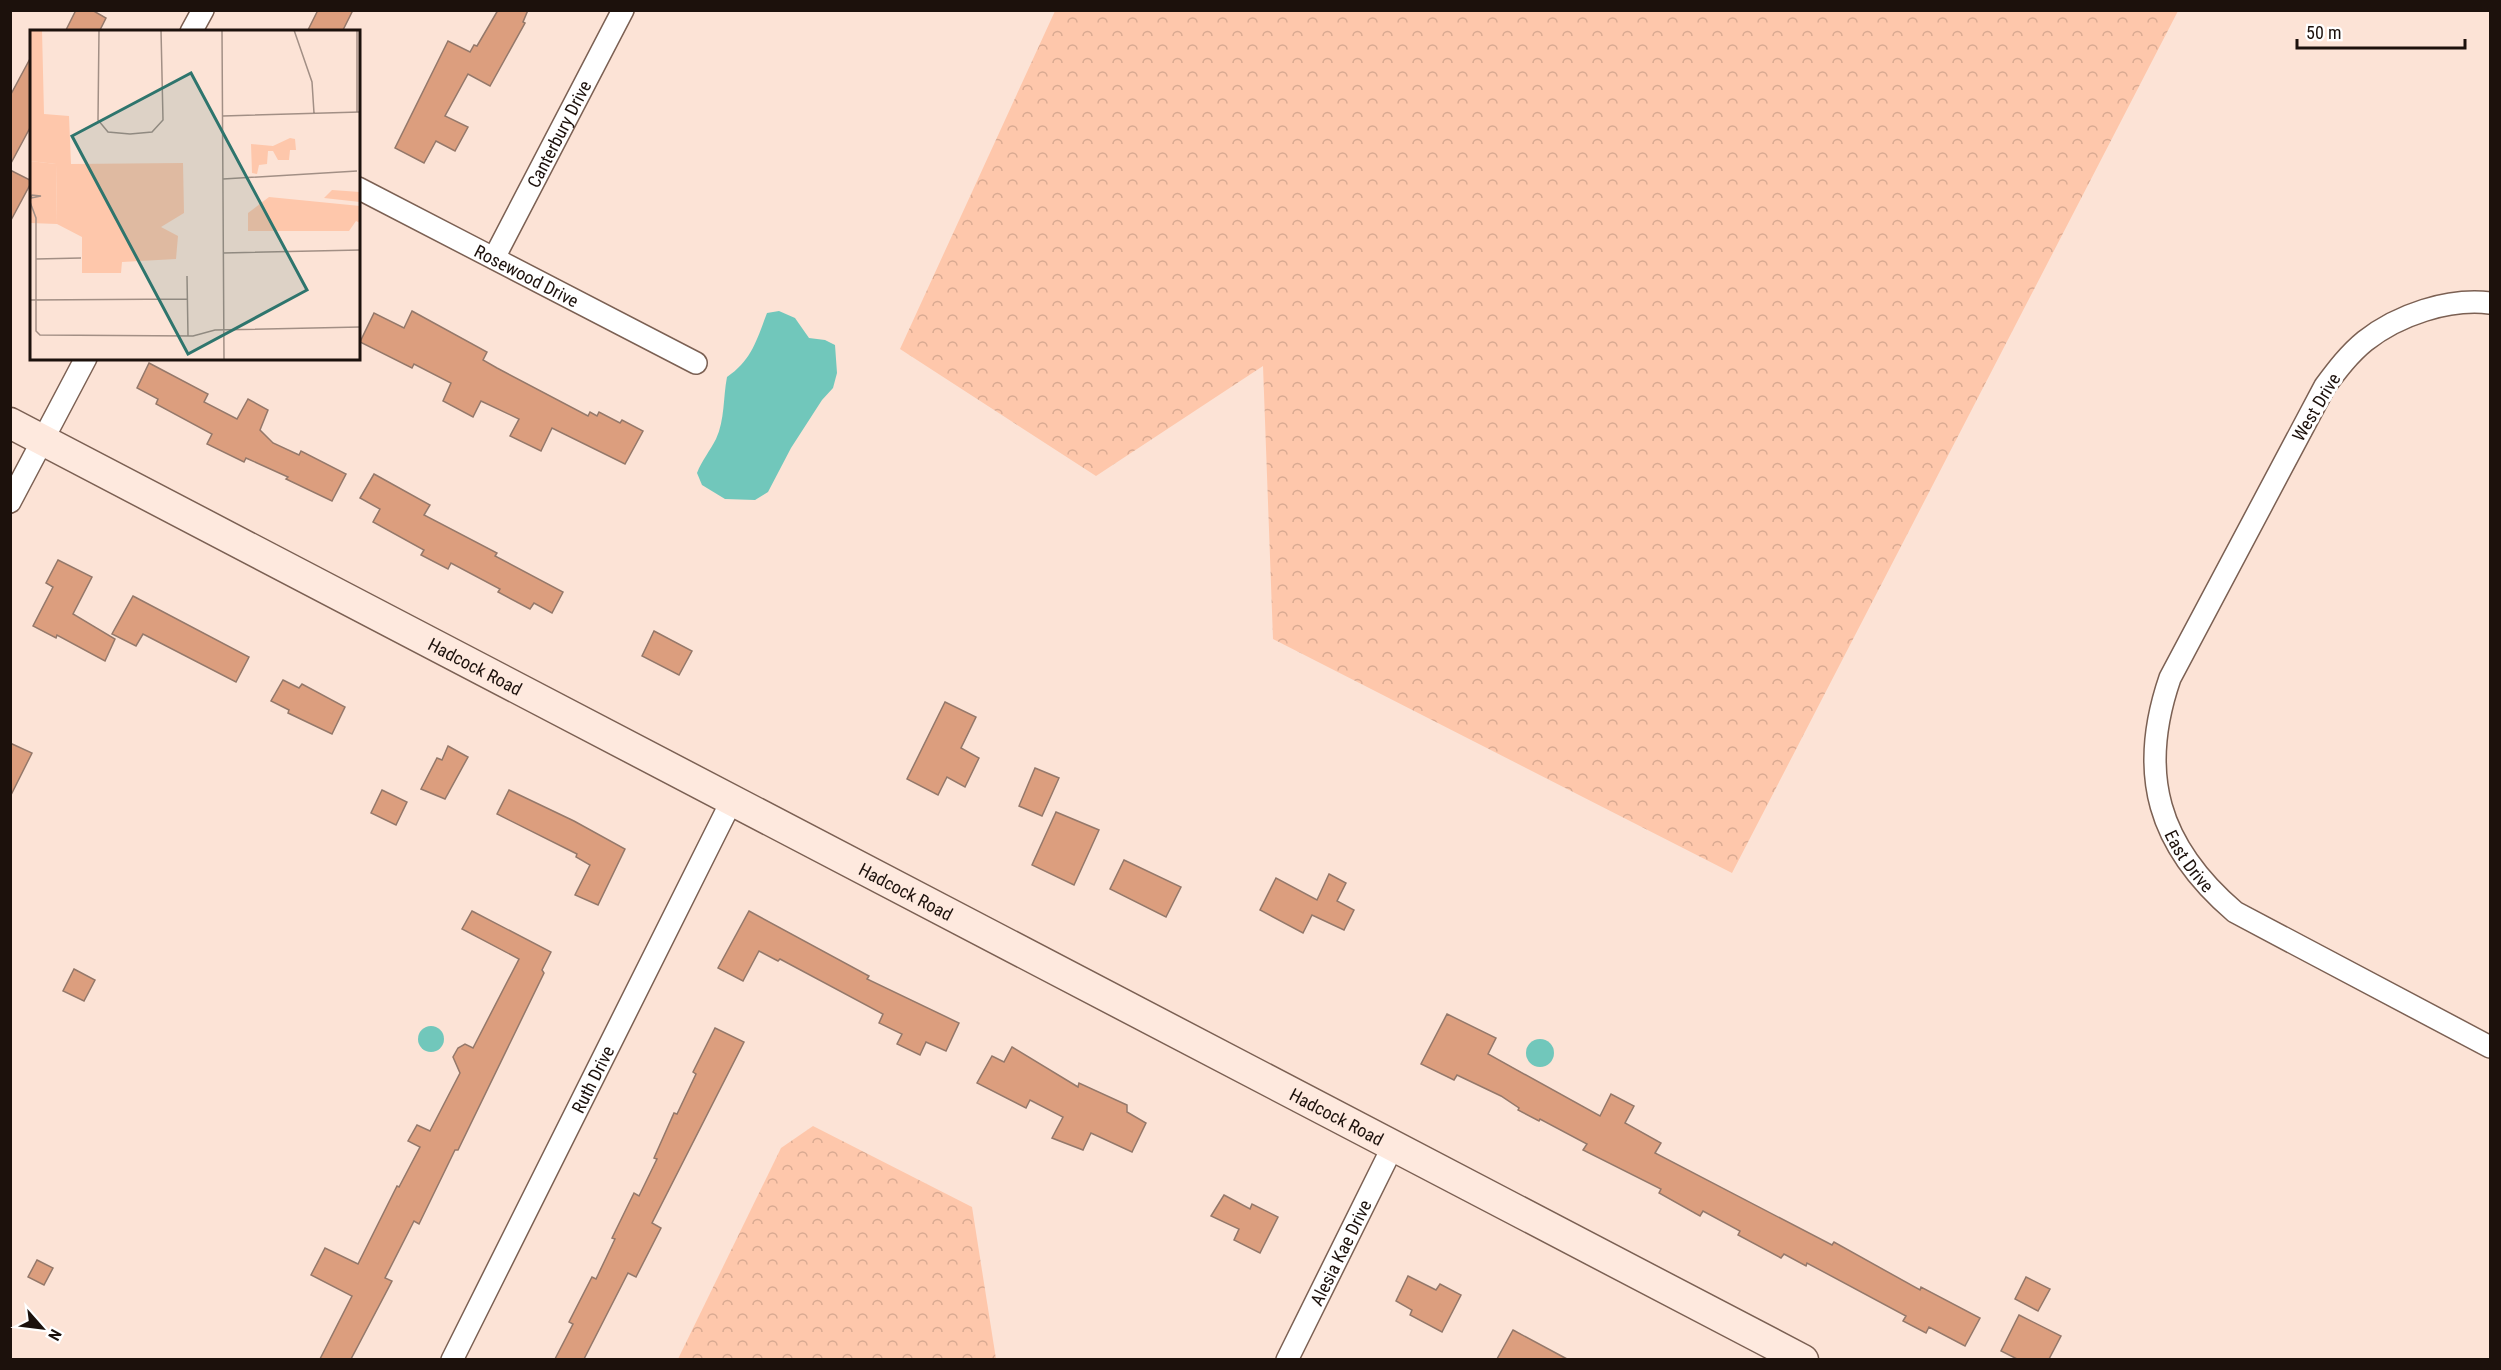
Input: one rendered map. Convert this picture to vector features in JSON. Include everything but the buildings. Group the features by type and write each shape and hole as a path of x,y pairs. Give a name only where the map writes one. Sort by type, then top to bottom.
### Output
{"street":[{"path":"192,30 202,10"},
{"name":"Canterbury Drive","path":"494,258 623,10"},
{"name":"Rosewood Drive","path":"360,189 696,363"},
{"name":"West Drive","path":"2246,533 2325,386 2344,361 2365,341 2392,324 2421,312 2452,304 2490,303"},
{"path":"10,502 85,360"},
{"name":"Hadcock Road","path":"10,423 1803,1359"},
{"name":"East Drive","path":"2246,533 2169,678 2160,706 2154,736 2154,770 2160,803 2170,832 2188,864 2209,890 2235,912 2490,1047"},
{"name":"Ruth Drive","path":"452,1359 732,800"},
{"name":"Alesia Kae Drive","path":"1287,1359 1393,1146"}],"green space":[{"path":"1055,10 2178,11 1732,873 1273,639 1263,366 1096,476 900,349"},
{"path":"813,1126 972,1207 996,1359 678,1359 781,1148"}],"water":[{"path":"779,311 795,318 809,338 825,340 835,345 837,373 833,388 822,400 791,448 768,492 755,500 725,499 702,485 697,473 719,432 727,377 748,356 767,313"},
{"path":"431,1026 440,1030 444,1039 440,1048 431,1052 422,1048 418,1039 422,1030"},
{"path":"1540,1039 1550,1043 1554,1053 1550,1063 1540,1067 1530,1063 1526,1053 1530,1043"}]}
